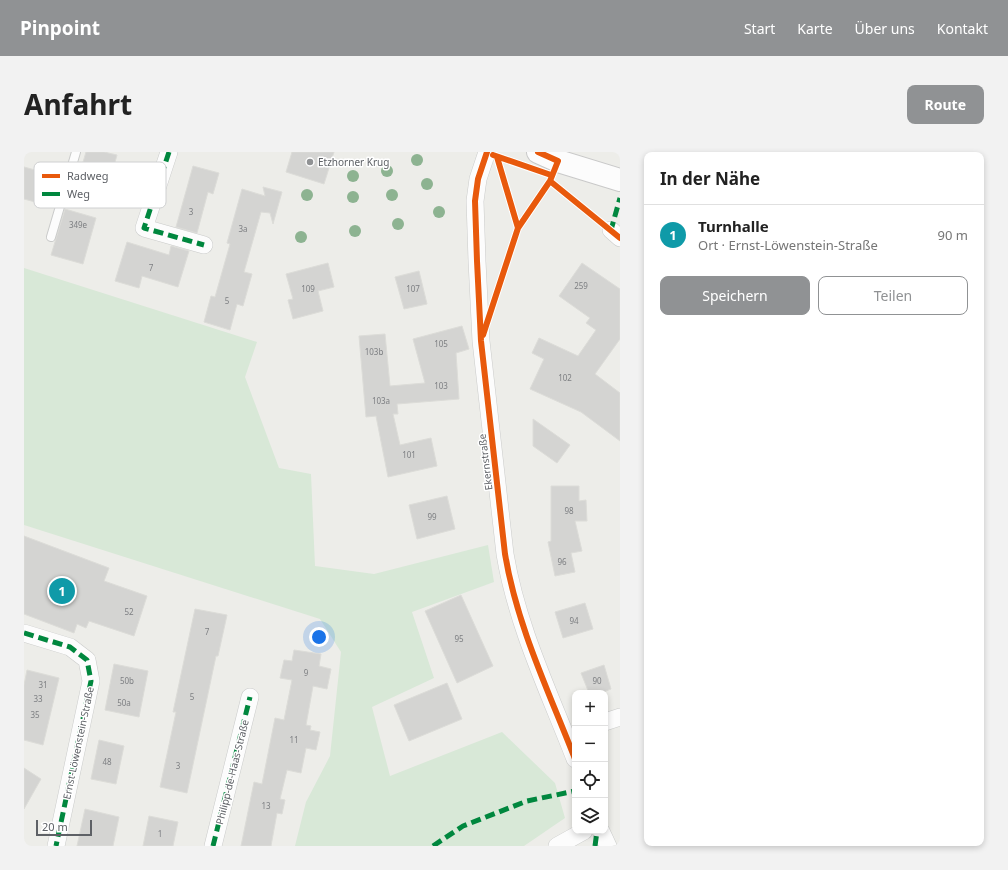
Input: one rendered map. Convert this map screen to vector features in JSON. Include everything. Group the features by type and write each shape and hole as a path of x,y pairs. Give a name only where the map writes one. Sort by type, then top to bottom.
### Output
{"street":[{"path":"166,162 169,152"},
{"name":"Ekernstraße","path":"487,152 478,179 475,201 476,261 482,341 505,554 511,588 521,620 571,738"},
{"path":"538,152 558,161 620,180"},
{"path":"151,208 144,228 204,245"},
{"name":"Ernst-Löwenstein-Straße","path":"24,633 70,648 87,660 91,681 56,846"},
{"name":"Philipp-de-Haas-Straße","path":"213,846 250,697"},
{"path":"608,721 620,717"},
{"path":"557,846 579,834"},
{"path":"602,834 608,846"}],"lane":[{"path":"73,162 76,152"},
{"path":"51,237 60,208"}],"green space":[{"path":"24,268 257,342 245,377 279,468 311,474 315,566 374,574 488,545 494,582 412,612 434,678 372,707 390,776 502,732 555,783 565,818 524,846 295,846 306,802 330,756 341,652 320,619 24,525"}],"building":[{"path":"86,152 104,152 117,155 115,162 83,162"},
{"name":"Etzhorner Krug","path":"292,152 334,152 324,184 286,172"},
{"path":"193,166 219,173 213,194 208,192 197,233 176,227"},
{"path":"24,167 34,170 34,202 24,199"},
{"path":"263,187 282,192 273,224 270,213 261,212 244,272 252,274 243,306 237,304 230,330 204,322 211,296 215,297 230,244 227,243 242,189 265,196"},
{"path":"65,209 96,218 83,264 51,255"},
{"path":"127,242 169,255 171,246 189,251 178,287 142,276 139,288 115,281"},
{"path":"328,263 334,287 318,291 323,311 293,319 288,300 293,299 286,274"},
{"path":"582,263 620,289 620,339 595,374 620,393 620,441 581,412 530,389 544,359 532,353 539,338 578,356 596,330 586,323 590,318 559,296"},
{"path":"419,271 427,304 404,309 395,277"},
{"path":"462,326 469,349 456,353 459,399 397,404 398,414 393,414 400,445 431,438 437,466 388,477 376,416 366,417 359,336 385,334 390,386 425,383 413,339"},
{"path":"533,419 570,445 557,463 533,446"},
{"path":"551,486 579,486 579,501 586,500 587,521 575,521 582,551 571,553 575,572 555,576 548,542 551,541"},
{"path":"447,496 455,529 417,539 409,505"},
{"path":"24,536 109,568 104,581 147,596 134,636 89,621 86,628 77,624 74,633 24,614"},
{"path":"461,595 493,666 457,683 425,611"},
{"path":"585,603 593,629 563,638 555,612"},
{"path":"195,609 227,615 218,656 216,656 187,793 160,787 176,712 173,712"},
{"path":"294,650 321,654 319,666 331,669 327,689 313,686 306,725 311,726 310,730 320,732 316,750 306,748 301,773 287,770 280,799 285,800 282,814 277,813 271,846 241,846 254,782 262,784 275,718 284,720 292,680 280,678 284,660 292,661"},
{"path":"114,664 148,671 139,717 105,710"},
{"path":"604,665 611,689 588,690 581,673"},
{"path":"27,670 59,678 43,745 24,740 24,685"},
{"path":"447,683 462,719 409,741 394,705"},
{"path":"99,740 124,746 116,784 91,779"},
{"path":"24,768 41,779 24,809"},
{"path":"85,809 119,817 113,846 77,846"},
{"path":"149,816 178,822 173,846 143,846"}],"marked path":[{"path":"166,162 169,152"},
{"path":"610,229 611,230 620,198"},
{"path":"151,208 144,228 204,245"},
{"path":"24,633 70,647 87,660 91,681 56,846"},
{"path":"213,846 250,697"},
{"path":"433,846 463,826 527,801 572,792"},
{"path":"595,846 597,834"}],"cycle path":[{"path":"487,152 478,179 475,201 477,261 481,341 505,554 517,607 535,658 572,752"},
{"path":"538,152 558,161 550,181 620,238"},
{"path":"493,155 551,175"},
{"path":"497,157 518,228"},
{"path":"483,335 518,228 550,181"}],"place":[{"name":"Etzhorner Krug","path":"310,162"},
{"name":"Turnhalle","path":"62,591"}]}
